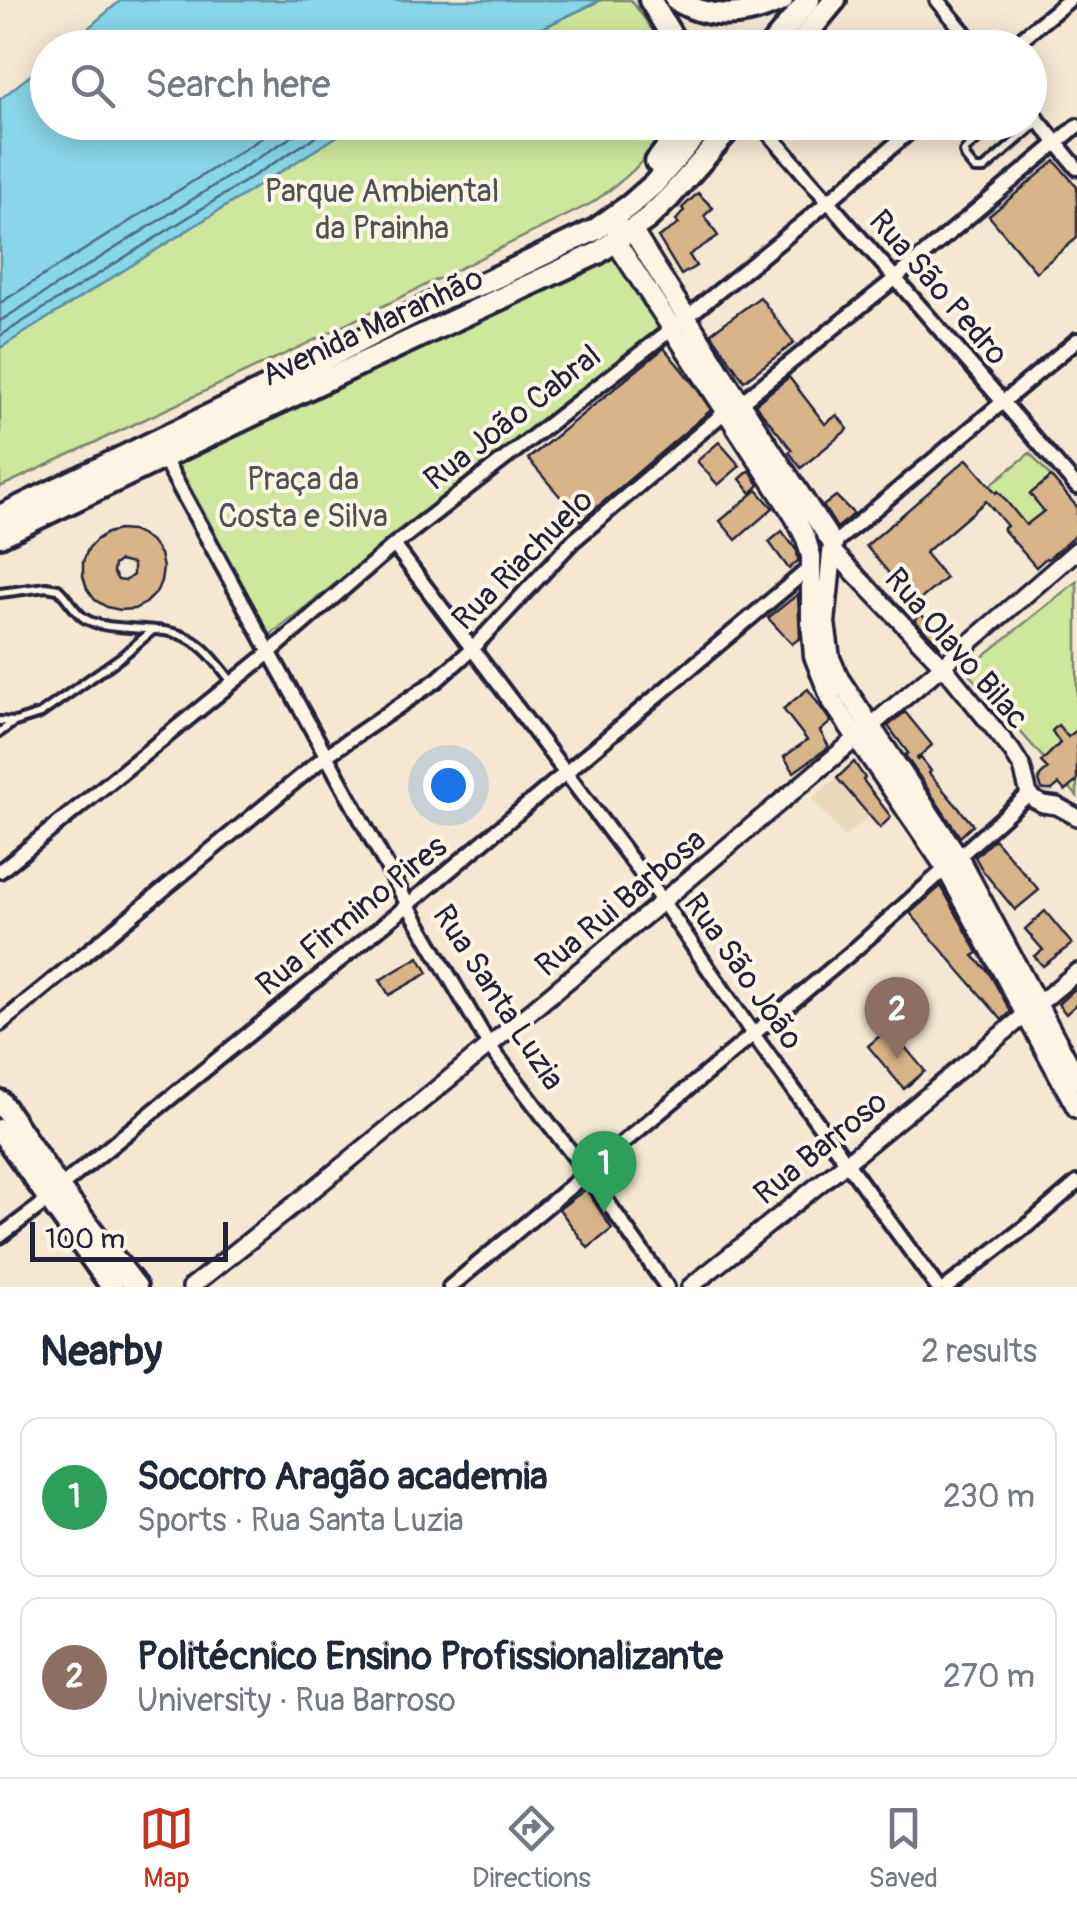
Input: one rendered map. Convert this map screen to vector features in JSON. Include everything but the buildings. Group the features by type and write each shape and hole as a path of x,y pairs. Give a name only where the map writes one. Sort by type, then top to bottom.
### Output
{"main road":[{"path":"650,0 669,30"},
{"path":"676,0 696,11 730,16 782,0"},
{"path":"784,30 809,0"},
{"path":"810,30 835,0"},
{"path":"584,228 660,158 672,140"},
{"name":"Avenida Maranhão","path":"0,536 598,253 692,140"},
{"name":"Avenida Maranhão","path":"0,516 280,382 446,297 477,273 584,228 622,228 669,198 720,140"},
{"path":"622,228 733,407 833,547 825,623 830,658 839,679 864,732 952,863 1032,1009 1077,1080"},
{"path":"733,407 806,539 812,566 814,656 832,701 864,732"},
{"path":"1032,1009 1077,1108"},
{"path":"0,1101 112,1287"},
{"path":"0,1130 136,1287"}],"street":[{"path":"937,0 962,30"},
{"path":"1032,30 1069,0"},
{"name":"Rua Riachuelo","path":"0,1024 328,755 416,696 471,650 572,542 1077,126"},
{"path":"1047,131 1077,168"},
{"name":"Rua São Pedro","path":"776,140 1077,487"},
{"name":"Rua João Cabral","path":"0,871 232,683 394,545 679,322 900,140"},
{"path":"833,547 1077,340"},
{"name":"Rua Santa Luzia","path":"164,459 268,653 490,1047 668,1287"},
{"name":"Rua São João","path":"394,545 662,902 937,1287"},
{"name":"Rua Olavo Bilac","path":"833,547 944,667 1022,766 1029,794"},
{"name":"Rua Rui Barbosa","path":"191,1287 490,1047 944,667 1077,550"},
{"name":"Rua Firmino Pires","path":"0,1236 408,905 812,566"},
{"path":"450,1287 852,952 1029,794 1077,817"},
{"name":"Rua Barroso","path":"690,1287 1077,972"},
{"path":"947,1287 1077,1183"}],"lane":[{"path":"976,140 964,152 975,170 984,169 1017,140"},
{"path":"0,593 58,589 83,618 109,627 185,634 208,651 232,683"},
{"path":"0,732 14,722 40,714 154,629"},
{"path":"0,721 14,722"}],"shaded area":[{"path":"836,778 868,817 844,837 812,799"}],"green space":[{"path":"601,0 631,0 653,30 539,30"},
{"name":"Parque Ambiental da Prainha","path":"331,140 657,140 636,168 592,203 306,344 0,487 0,348"},
{"name":"Praça da Costa e Silva","path":"612,250 662,327 270,635 176,461"},
{"path":"1030,453 1077,507 1077,534 1036,567 1003,529 1007,525 986,501 996,493 990,485"},
{"path":"1077,581 1077,796 966,670"}],"water":[{"path":"121,0 601,0 538,30 86,30"},
{"path":"30,75 30,140 331,140 0,348 0,99"}],"place":[{"name":"Politécnico Ensino Profissionalizante","path":"897,1059"},
{"name":"Socorro Aragão academia","path":"604,1213"}]}
